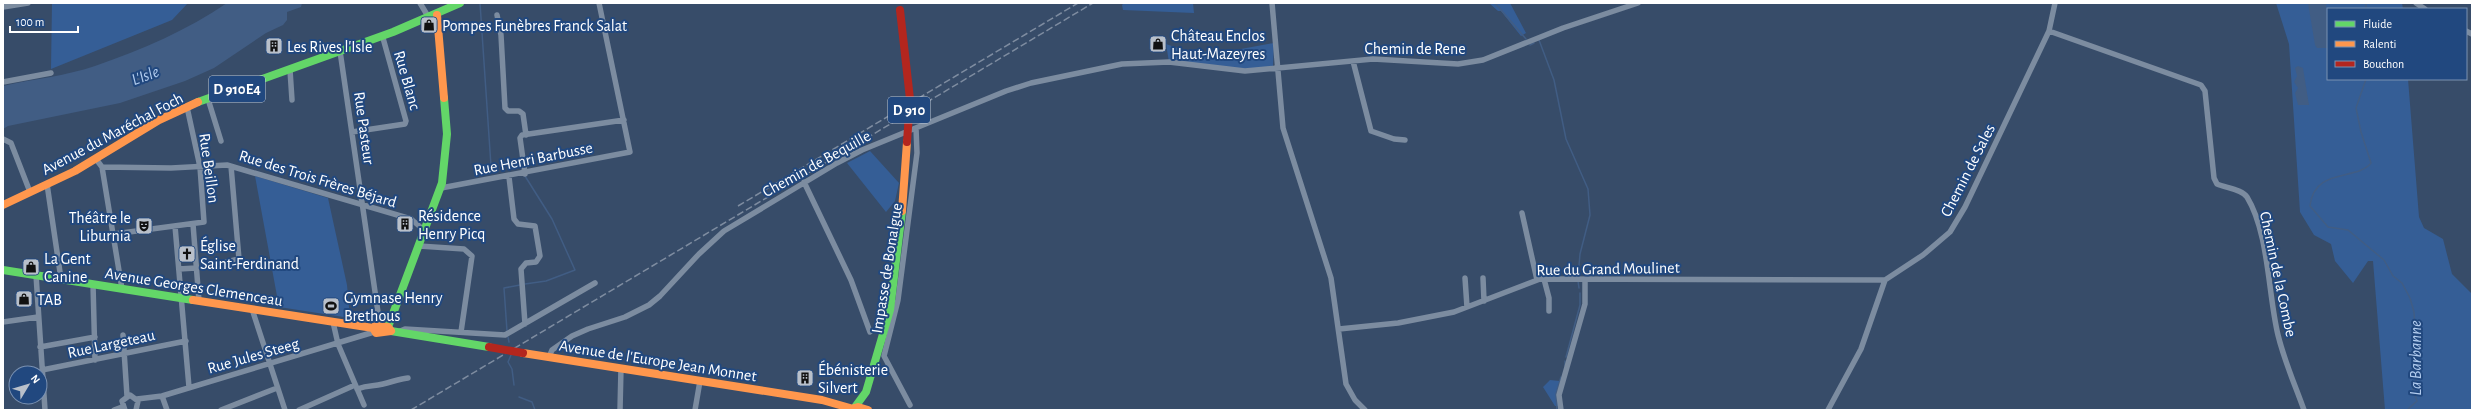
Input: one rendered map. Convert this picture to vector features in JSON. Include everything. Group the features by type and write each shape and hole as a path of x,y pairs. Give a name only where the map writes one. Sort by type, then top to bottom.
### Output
{"main road":[{"name":"Avenue du Maréchal Foch","path":"3,205 96,159 141,130 187,107 340,51 383,38 460,3"},
{"name":"D 910","path":"867,410 866,392 890,310 902,211 910,100 900,6"},
{"path":"384,329 419,246 441,188 447,134 433,16"},
{"name":"Avenue Georges Clemenceau","path":"6,270 490,347"},
{"name":"Avenue de l'Europe Jean Monnet","path":"490,347 822,400 851,408 867,410"},
{"name":"D 910","path":"851,408 866,392"},
{"path":"822,400 834,410"}],"street":[{"path":"3,7 28,3"},
{"path":"420,3 433,16"},
{"path":"525,174 520,138 526,135 624,120 600,3"},
{"path":"1272,3 1283,128 1331,278 1346,384 1355,400 1365,410"},
{"name":"Chemin de Rene","path":"1278,68 1353,61 1407,59 1458,64 1483,60 1562,28 1638,3"},
{"name":"Chemin de Sales","path":"1885,280 1922,255 1950,232 1965,207 2049,31 2055,3"},
{"path":"497,16 501,35 505,108 508,111 519,111 523,114 526,135"},
{"name":"Chemin de la Combe","path":"2049,31 2201,85 2205,91 2214,178 2217,184 2241,192 2247,196 2254,212 2260,234 2278,334 2304,410"},
{"name":"Rue Blanc","path":"352,132 405,124 406,121 383,38"},
{"name":"Rue Pasteur","path":"340,51 363,206 384,329"},
{"path":"1353,61 1371,131 1394,139 1405,140"},
{"name":"Chemin de Bequille","path":"549,357 552,350 572,336 625,317 649,305 660,296 699,254 724,231 804,182 862,150 916,128 1025,85 1122,64 1169,62 1245,71 1278,68"},
{"path":"290,70 292,100"},
{"path":"3,82 51,73"},
{"path":"208,99 222,141"},
{"name":"Rue Beillon","path":"187,107 200,167 204,222 193,224"},
{"name":"Rue Henri Barbusse","path":"441,188 525,174 630,152 624,120"},
{"name":"Impasse de Bonalgue","path":"910,405 884,356 898,300 917,153 916,128"},
{"path":"3,139 11,142 30,192"},
{"path":"96,159 102,167 122,288"},
{"path":"226,262 239,260 231,166"},
{"name":"Rue des Trois Frères Béjard","path":"102,167 231,166 411,219 425,231"},
{"path":"509,177 514,219 518,224 535,226 540,256 536,262 526,263 521,269 525,324"},
{"path":"804,182 851,280 870,332"},
{"path":"47,184 61,279"},
{"path":"1522,213 1540,279 1549,298 1549,311"},
{"path":"114,234 193,224 199,300"},
{"path":"175,226 189,387"},
{"path":"419,246 464,248 472,256 461,332"},
{"path":"179,269 196,268"},
{"path":"36,275 42,365"},
{"path":"1465,278 1467,307"},
{"path":"1483,278 1484,300"},
{"name":"Rue du Grand Moulinet","path":"1339,329 1398,323 1454,312 1540,279 1885,280"},
{"path":"1561,410 1559,395 1585,304 1585,280"},
{"path":"1828,410 1861,349 1885,280"},
{"name":"Avenue Georges Clemenceau","path":"384,329 505,335 595,283"},
{"path":"93,284 95,360"},
{"path":"252,309 285,410"},
{"path":"3,322 38,317"},
{"path":"333,322 338,344 364,405"},
{"name":"Rue Jules Steeg","path":"137,399 162,396 384,329"},
{"path":"114,410 124,408 123,399 127,396 123,335"},
{"path":"40,347 94,337"},
{"name":"Rue Largeteau","path":"48,369 186,341"},
{"path":"620,410 621,368"},
{"path":"299,410 356,387 370,384 381,385 394,379 408,378"},
{"path":"695,410 700,381"},
{"path":"221,410 277,388"},
{"path":"127,396 137,399 139,405 136,410"},
{"path":"162,396 167,410"}],"shaded area":[{"path":"52,3 188,3 172,20 51,69"},
{"path":"1124,3 1193,3 1194,13 1123,10 1122,5"},
{"path":"1489,3 1510,3 1526,33 1521,36 1501,11 1498,11"},
{"path":"2276,3 2402,3 2403,8 2327,8 2327,80 2408,80 2419,217 2424,228 2443,239 2452,274 2472,294 2472,410 2385,410 2373,261 2368,261 2353,283 2335,261 2331,244 2314,235 2300,212 2289,44"},
{"path":"1274,43 1273,66 1245,71 1169,62 1166,44 1189,52 1230,51"},
{"path":"870,151 899,183 895,201 886,212 847,163"},
{"path":"255,176 328,198 347,285 350,318 279,307"},
{"path":"1550,380 1560,381 1559,406 1555,406 1543,387"}],"water":[{"name":"L'Isle","path":"227,3 302,3 301,7 287,12 287,20 283,25 266,33 214,68 185,81 120,103 8,126 3,129 3,86 73,72 112,60 164,39 212,13"},
{"path":"2308,3 2326,3 2327,48 2317,48 2315,45"},
{"path":"2298,66 2303,68 2309,105 2298,105 2295,93 2298,88 2294,82 2297,76 2295,68"}],"waterway":[{"path":"480,3 491,166"},
{"path":"1495,3 1526,39"},
{"name":"La Barbanne","path":"2366,3 2366,8"},
{"path":"1539,40 1554,80 1566,139 1588,189 1590,215 1580,254 1578,277"},
{"path":"1530,45 1534,43"},
{"name":"La Barbanne","path":"2366,80 2356,108 2361,132 2371,163 2365,168 2356,172 2327,180 2319,185 2313,194 2310,206 2328,227 2348,230 2384,260 2393,276 2402,283 2410,298 2414,312 2418,375 2413,389 2417,401 2407,410"},
{"path":"525,176 552,219 575,270 546,281 525,284"},
{"path":"1578,281 1579,288"},
{"path":"507,331 504,288 520,285"},
{"path":"1566,357 1580,305 1580,293"},
{"path":"508,337 509,342"},
{"path":"511,355 508,362 512,369 514,385"},
{"path":"1565,361 1565,366"},
{"path":"1557,410 1556,394 1561,377"},
{"path":"519,397 532,402 535,410"}],"railway":[{"path":"738,206 1078,3"},
{"path":"411,410 1093,3"}],"traffic: fast":[{"path":"198,102 393,32 460,3"},
{"path":"388,327 442,183 447,134 444,98"},
{"path":"855,407 866,392 890,310 902,211"},
{"path":"3,270 193,300"},
{"path":"391,331 489,347"}],"traffic: slow":[{"path":"437,15 444,98"},
{"path":"3,205 75,171 159,120 198,102"},
{"path":"902,211 907,142"},
{"path":"193,300 373,328 375,326 388,327 391,331 376,333 373,328"},
{"path":"523,353 822,400 850,408"},
{"path":"847,410 858,407 868,410"}],"traffic: jam":[{"path":"900,10 910,99 907,142"},
{"path":"489,347 523,353"}],"place":[{"name":"Pompes Funèbres Franck Salat","path":"429,25"},
{"name":"Château Enclos Haut-Mazeyres","path":"1158,44"},
{"name":"Les Rives l'Isle","path":"274,46"},
{"name":"Résidence Henry Picq","path":"405,224"},
{"name":"Théâtre le Liburnia","path":"144,226"},
{"name":"Église Saint-Ferdinand","path":"187,254"},
{"name":"La Gent Canine","path":"31,267"},
{"name":"TAB","path":"24,299"},
{"name":"Gymnase Henry Brethous","path":"331,306"},
{"name":"Ébénisterie Silvert","path":"805,378"}]}
